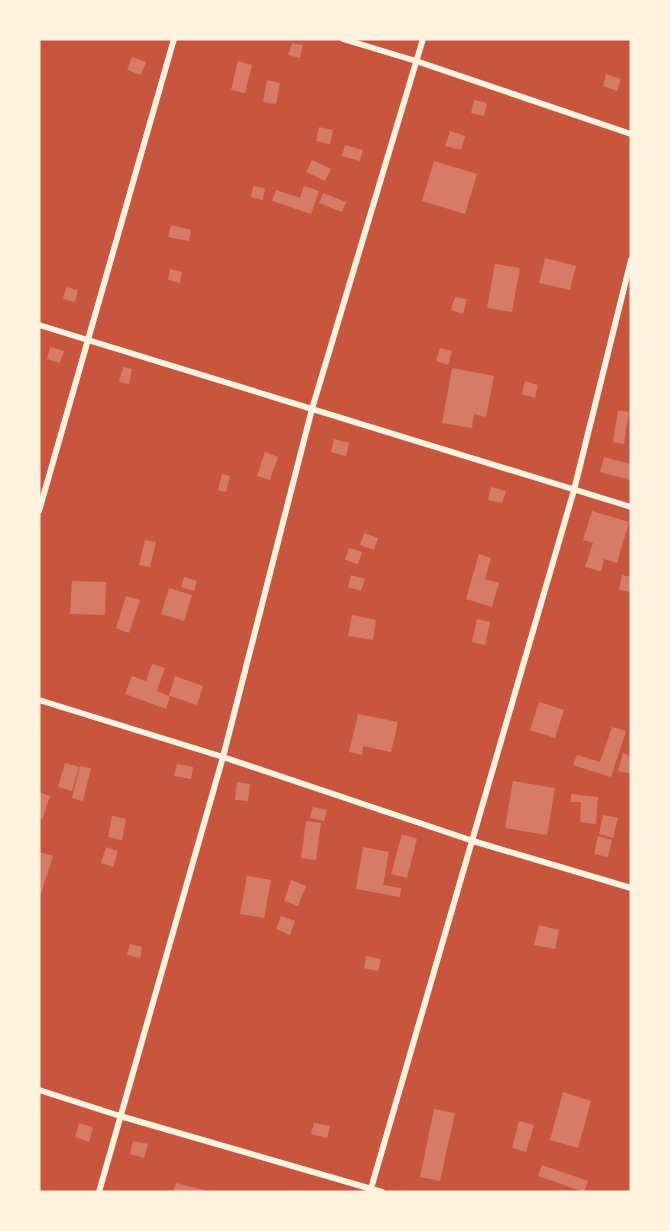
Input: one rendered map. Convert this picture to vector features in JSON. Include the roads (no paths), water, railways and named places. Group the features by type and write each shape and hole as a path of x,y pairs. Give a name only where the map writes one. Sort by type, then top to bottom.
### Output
{"street":[{"path":"39,511 174,39"},
{"path":"343,39 416,60 631,134"},
{"path":"99,1192 223,757 312,409 423,39"},
{"path":"370,1190 574,490 631,260"},
{"path":"39,325 631,507"},
{"path":"39,700 223,757 473,841 631,888"},
{"path":"39,1090 120,1116 382,1192"}]}
